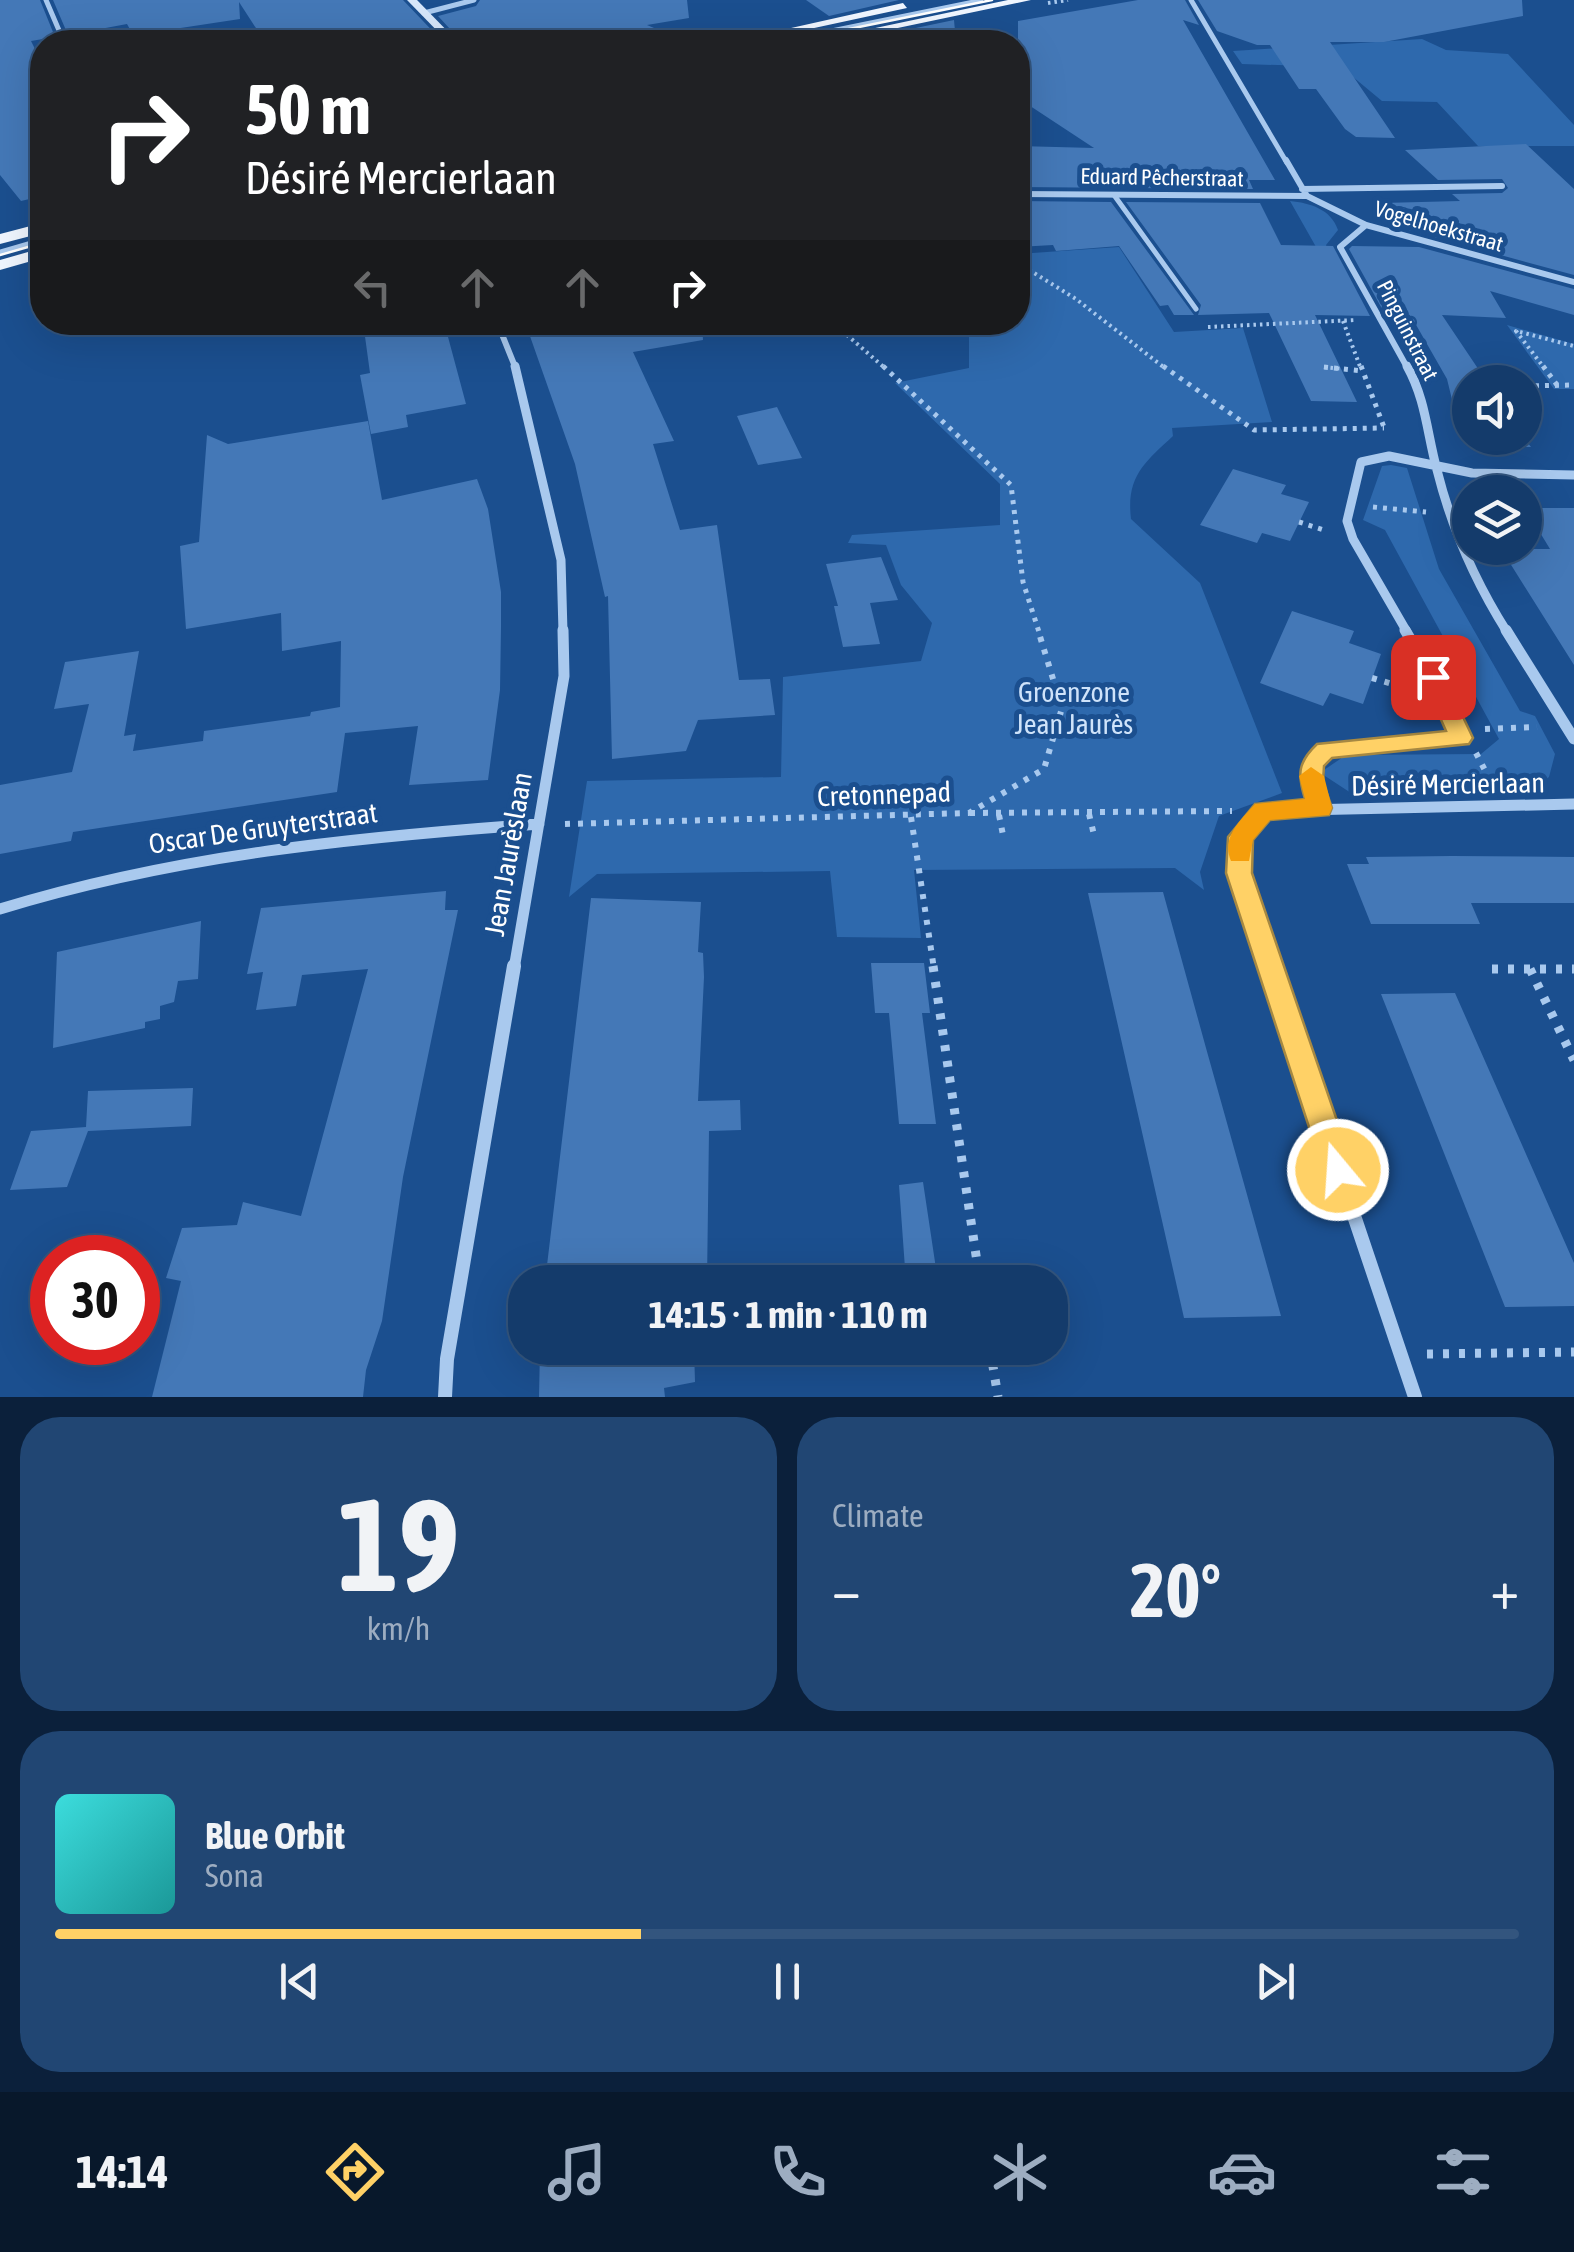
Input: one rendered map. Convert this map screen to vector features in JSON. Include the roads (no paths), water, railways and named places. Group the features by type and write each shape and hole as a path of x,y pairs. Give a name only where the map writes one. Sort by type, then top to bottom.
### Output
{"main road":[{"path":"792,30 938,0"},
{"path":"876,30 1025,0"},
{"path":"0,239 30,231"},
{"path":"0,265 30,256"}],"street":[{"path":"46,0 59,30"},
{"path":"412,0 441,30"},
{"path":"424,12 474,0"},
{"path":"1191,0 1305,193"},
{"name":"Vogelhoekstraat","path":"1305,193 1502,186"},
{"name":"Vogelhoekstraat","path":"1305,193 1366,224 1574,282"},
{"name":"Eduard Pêcherstraat","path":"1030,194 1305,193"},
{"name":"Pinguinstraat","path":"1366,224 1340,247 1414,379 1431,430 1436,468 1490,606 1574,738"},
{"name":"Jean Jaurèslaan","path":"445,1397 447,1359 564,676 560,560 515,365 502,335"},
{"path":"1320,808 1311,782 1312,764 1325,750 1461,738 1446,700 1352,539 1347,521 1361,462 1371,456 1391,456 1436,468 1494,475 1574,476"},
{"name":"Désiré Mercierlaan","path":"1415,1397 1239,873 1241,837 1264,811 1574,804"},
{"name":"Oscar De Gruyterstraat","path":"0,908 76,883 277,847 539,824"}],"lane":[{"path":"835,30 981,0"},
{"path":"1114,194 1196,309"},
{"path":"0,252 30,243"}],"tram line":[{"path":"844,30 992,0"},
{"path":"0,255 30,246"}],"park label":[{"name":"Groenzone Jean Jaurès","path":"1074,708"}]}
